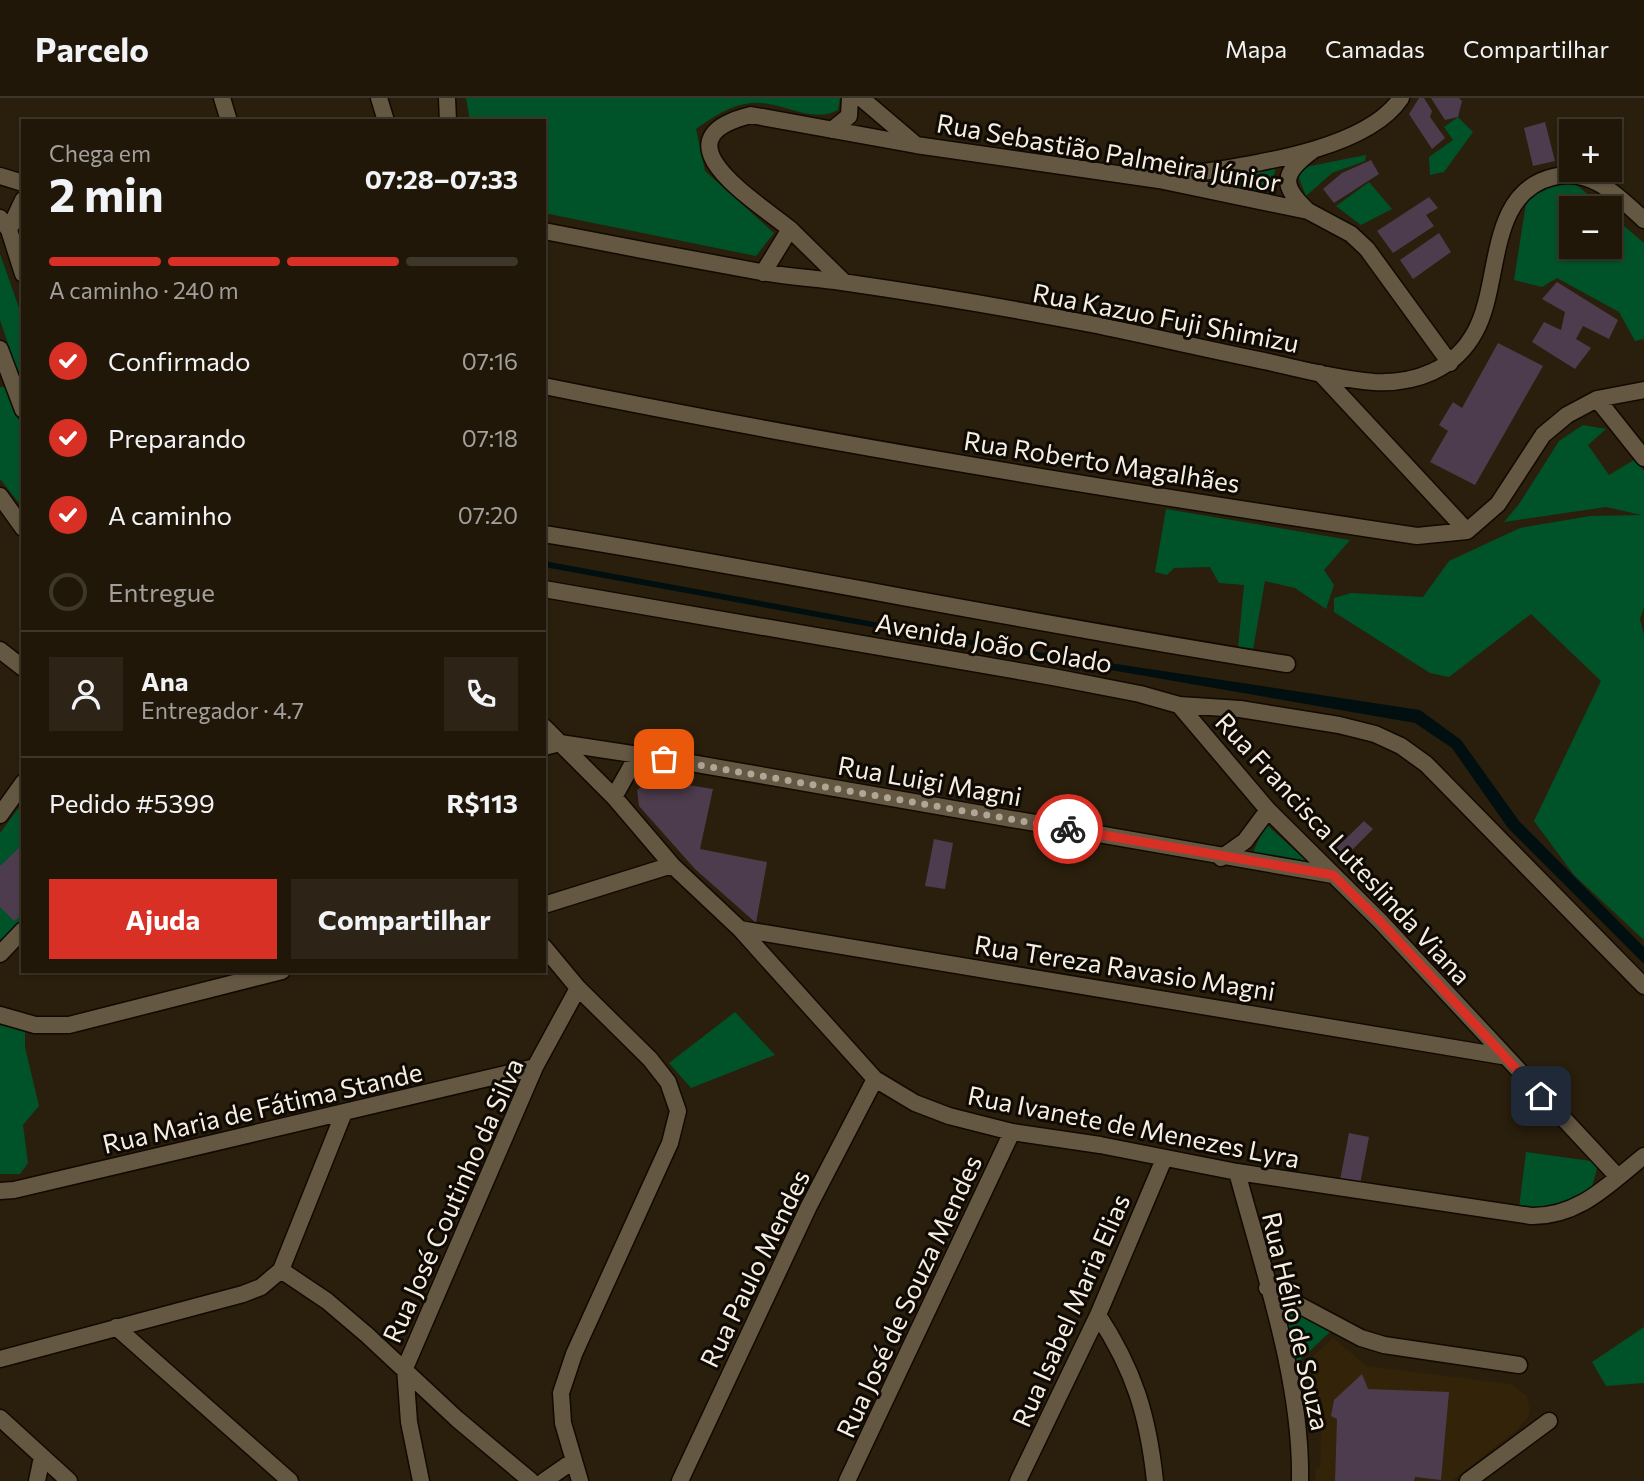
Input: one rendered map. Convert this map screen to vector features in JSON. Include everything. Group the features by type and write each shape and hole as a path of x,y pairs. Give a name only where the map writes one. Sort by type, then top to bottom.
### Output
{"street":[{"path":"222,98 228,119"},
{"path":"447,98 448,119"},
{"path":"832,130 849,117 850,98"},
{"path":"860,98 916,145"},
{"path":"1159,180 1317,148 1366,130 1391,112 1401,98"},
{"name":"Rua Sebastião Palmeira Júnior","path":"790,229 725,178 716,166 710,139 716,129 728,121 751,116 1119,177 1159,180 1308,211 1351,234 1367,249 1450,363"},
{"path":"1308,211 1290,194 1288,178 1295,165 1317,148"},
{"name":"Rua Kazuo Fuji Shimizu","path":"546,231 764,273 844,282 1089,324 1320,373 1377,382 1419,377 1450,363 1476,331 1508,215 1528,188 1541,180 1564,174 1592,178 1644,220"},
{"path":"0,176 21,182"},
{"path":"21,203 4,224 21,269"},
{"path":"764,273 790,229 844,282"},
{"path":"0,349 21,405"},
{"path":"1320,373 1467,531 1498,504 1543,435 1567,415 1597,399 1644,390"},
{"name":"Rua Roberto Magalhães","path":"546,386 698,417 1133,492 1417,536 1467,531"},
{"path":"1597,399 1644,458"},
{"path":"0,496 21,525"},
{"name":"Avenida João Colado","path":"546,534 679,556 1063,628 1287,664"},
{"name":"Avenida João Colado","path":"546,589 1053,677 1140,694 1179,705 1240,709 1339,725 1384,738 1426,764 1644,986"},
{"path":"0,650 21,666"},
{"name":"Rua Francisca Luteslinda Viana","path":"1179,705 1268,810 1380,921 1502,1056 1618,1177"},
{"name":"Rua Luigi Magni","path":"552,745 842,789 1221,858 1333,875"},
{"name":"Rua Ivanete de Menezes Lyra","path":"552,745 614,797 672,864 740,929 875,1079 915,1103 949,1116 1012,1132 1100,1145 1237,1172 1494,1212 1551,1216 1567,1213 1588,1201 1644,1156"},
{"path":"614,797 637,756"},
{"path":"0,815 21,786"},
{"path":"1221,858 1245,841 1268,810"},
{"path":"546,904 672,864"},
{"name":"Rua Tereza Ravasio Magni","path":"740,929 1502,1056"},
{"path":"0,954 21,932"},
{"path":"546,949 578,988 650,1059 667,1083 678,1111 670,1143 574,1354 561,1393 563,1423 580,1481"},
{"path":"0,1015 36,1026 69,1025 274,973"},
{"name":"Rua José Coutinho da Silva","path":"421,1481 409,1422 405,1368 535,1068 578,988"},
{"name":"Rua Maria de Fátima Stande","path":"0,1191 343,1115 535,1068"},
{"name":"Rua Paulo Mendes","path":"680,1481 809,1206 875,1079"},
{"path":"0,1359 261,1287 281,1270 343,1115"},
{"name":"Rua José de Souza Mendes","path":"847,1481 1012,1132"},
{"name":"Rua Isabel Maria Elias","path":"1018,1481 1098,1315 1164,1159"},
{"name":"Rua Hélio de Souza","path":"1237,1172 1293,1397 1301,1449 1300,1481"},
{"path":"281,1270 327,1301 405,1368 457,1419 531,1481"},
{"path":"1267,1288 1362,1338 1409,1349 1519,1365"},
{"path":"1098,1315 1123,1353 1138,1390 1155,1481"},
{"path":"116,1327 290,1481"},
{"path":"0,1418 69,1481"},
{"path":"1468,1481 1549,1421"},
{"path":"37,1481 42,1457"},
{"path":"544,1481 573,1461"}],"shaded area":[{"path":"546,561 1037,652 1420,710 1461,740 1519,821 1644,947 1644,964 1508,828 1452,748 1415,723 546,567"},
{"path":"1333,1338 1367,1366 1511,1384 1527,1396 1530,1410 1528,1417 1518,1429 1452,1481 1315,1481 1316,1468 1320,1467 1321,1431 1313,1428 1299,1369"}],"green space":[{"path":"466,98 840,98 838,110 817,115 762,103 743,104 722,112 696,129 705,171 774,233 756,256 546,213 546,119 470,119"},
{"path":"1458,117 1473,132 1444,172 1430,175 1429,157 1453,140 1444,127"},
{"path":"1366,155 1365,161 1332,173 1306,196 1297,173 1305,167"},
{"path":"1276,166 1270,193 1199,184 1200,180 1238,177"},
{"path":"1369,182 1392,209 1361,225 1336,206"},
{"path":"1573,182 1590,196 1559,196 1559,259 1622,259 1622,224 1644,243 1644,339 1635,341 1619,312 1557,278 1542,287 1514,280 1527,197 1549,186"},
{"path":"0,254 21,313 21,382 0,320"},
{"path":"0,387 6,387 21,426 21,505 0,479"},
{"path":"1583,425 1606,429 1588,445 1609,475 1634,460 1644,471 1644,608 1640,619 1644,635 1644,940 1574,875 1534,821 1601,681 1531,614 1449,677 1430,673 1334,612 1334,598 1351,593 1423,597 1449,561 1520,528 1590,516 1642,515 1606,507 1504,522 1519,504 1559,441"},
{"path":"1166,509 1350,540 1324,570 1334,585 1326,609 1295,588 1265,581 1253,650 1238,648 1244,585 1219,583 1210,567 1174,568 1167,575 1155,572"},
{"path":"21,805 21,924 0,944 0,833"},
{"path":"1266,824 1310,864 1253,852"},
{"path":"735,1012 775,1055 691,1088 669,1063"},
{"path":"0,1015 25,1023 25,1047 39,1106 23,1125 28,1163 20,1174 0,1174"},
{"path":"1526,1152 1598,1162 1594,1181 1582,1203 1563,1211 1519,1208"},
{"path":"1293,1312 1331,1331 1296,1364 1286,1318"},
{"path":"1644,1327 1644,1383 1606,1386 1592,1362"}],"building":[{"path":"1419,98 1424,98 1432,111 1430,117 1445,138 1432,149 1409,114"},
{"path":"1431,98 1459,98 1462,101 1458,117 1445,120"},
{"path":"1545,122 1555,161 1533,166 1524,128"},
{"path":"1371,160 1379,174 1334,203 1323,189 1342,173"},
{"path":"1429,197 1438,208 1426,215 1434,226 1393,253 1377,231"},
{"path":"1439,233 1451,252 1413,279 1400,260"},
{"path":"1557,282 1618,320 1609,339 1583,326 1576,339 1591,348 1575,369 1532,342 1544,322 1561,330 1565,312 1542,299"},
{"path":"1498,343 1543,366 1475,485 1430,462 1448,431 1439,425 1453,402 1462,408"},
{"path":"651,779 713,789 700,849 767,862 756,923 695,869 639,806 637,790"},
{"path":"1364,821 1373,829 1341,861 1332,852"},
{"path":"934,839 953,843 945,889 925,886"},
{"path":"21,846 21,916 14,921 0,907 0,866"},
{"path":"1349,1133 1369,1137 1360,1184 1340,1180"},
{"path":"1362,1374 1368,1389 1449,1392 1441,1480 1415,1477 1414,1481 1335,1481 1337,1419 1331,1416 1334,1400"}],"way so far":[{"path":"664,759 1068,829"}],"route":[{"path":"1068,829 1221,858 1333,875 1380,921 1541,1096"}]}
